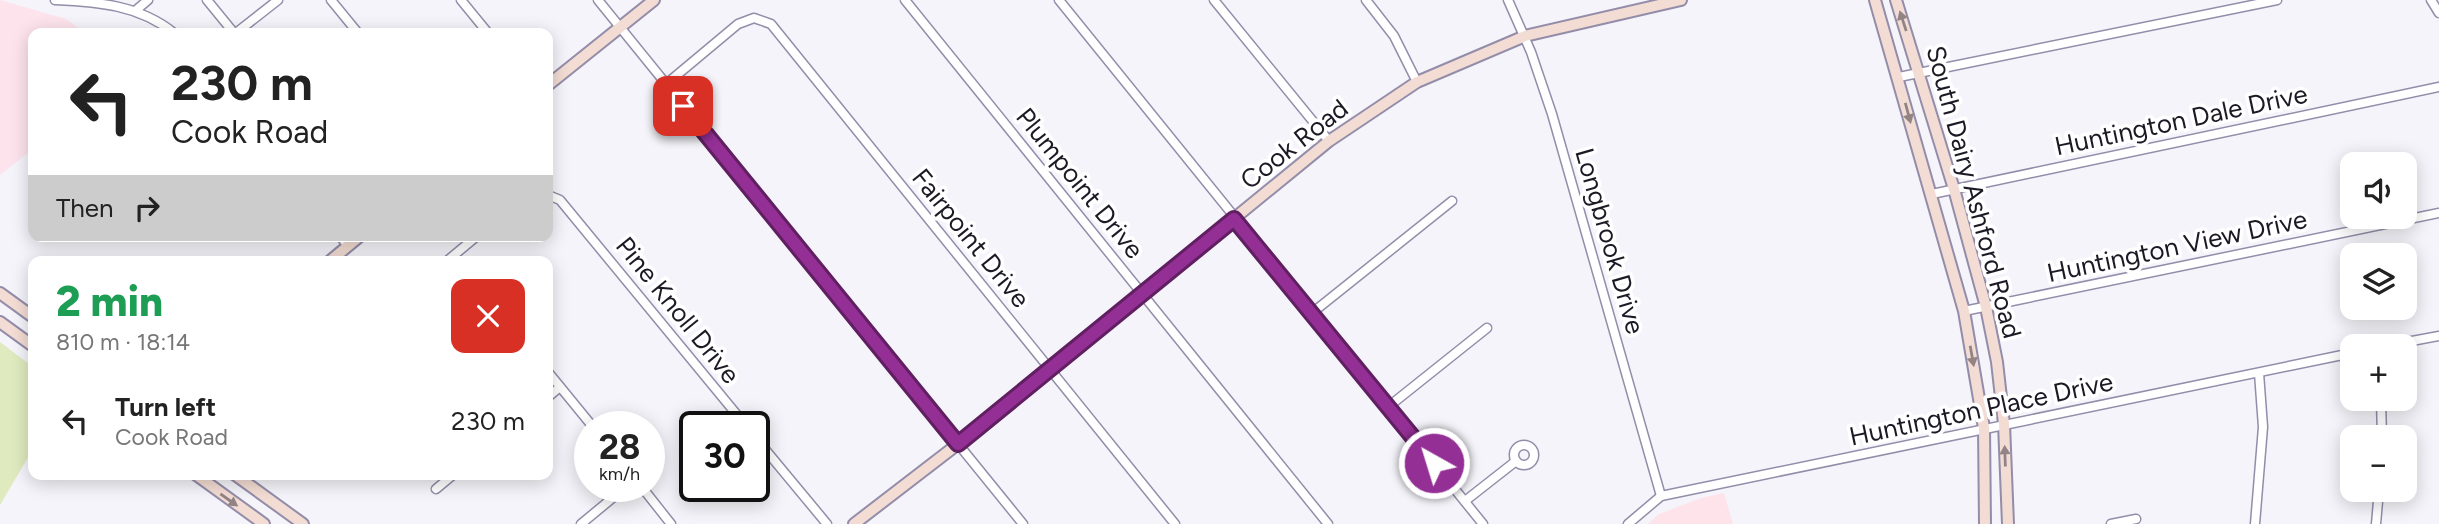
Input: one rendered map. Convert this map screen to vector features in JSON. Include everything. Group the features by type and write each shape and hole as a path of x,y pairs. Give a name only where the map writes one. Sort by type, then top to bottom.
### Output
{"main road":[{"path":"553,81 654,0"},
{"name":"Cook Road","path":"854,524 958,444 1329,141 1417,82 1525,36 1676,0"},
{"name":"South Dairy Ashford Road","path":"1875,0 1964,311 1984,428 1985,524"},
{"name":"South Dairy Ashford Road","path":"1896,0 1920,73 1986,307 1997,362 2004,424 2008,524"},
{"path":"336,256 353,242"},
{"path":"0,293 28,313"},
{"path":"20,307 3,324 28,342"},
{"path":"202,480 264,524"},
{"path":"210,486 214,480"},
{"path":"242,480 303,524"}],"street":[{"path":"55,0 104,2 135,11 168,28"},
{"path":"135,11 148,0"},
{"path":"206,0 231,28"},
{"path":"331,0 354,28"},
{"path":"461,0 484,28"},
{"path":"598,0 1023,524"},
{"name":"Plumpoint Drive","path":"905,0 1328,524"},
{"path":"1059,0 1483,524"},
{"path":"1214,0 1329,141"},
{"path":"1366,0 1394,36 1417,82"},
{"name":"Longbrook Drive","path":"1508,0 1525,36 1552,114 1661,496"},
{"path":"1899,77 2277,0"},
{"path":"2431,0 2439,13"},
{"path":"241,28 274,1"},
{"name":"Fairpoint Drive","path":"665,85 738,24 754,18 771,24 1175,524"},
{"name":"Huntington Dale Drive","path":"1932,194 2439,88"},
{"name":"Pine Knoll Drive","path":"553,197 560,200 577,220 734,411"},
{"path":"1312,313 1452,201"},
{"name":"Huntington View Drive","path":"1964,311 2439,212"},
{"path":"345,242 348,246"},
{"path":"456,256 471,242"},
{"path":"1388,407 1487,328"},
{"path":"2417,340 2439,336"},
{"name":"Huntington Place Drive","path":"1628,524 1661,496 2340,356"},
{"path":"2255,524 2263,427 2259,373"},
{"path":"553,378 580,411"},
{"path":"553,393 560,387"},
{"path":"770,455 827,524"},
{"path":"1465,501 1516,461"},
{"path":"436,489 447,480"},
{"path":"581,524 608,502"},
{"path":"654,502 671,524"},
{"path":"2376,524 2378,502"},
{"path":"2111,524 2136,519"}],"shaded area":[{"path":"0,0 66,19 78,28 28,28 28,153 0,175"},
{"path":"1724,493 1733,524 1648,524 1659,514 1701,498"}],"green space":[{"path":"0,342 28,363 28,457 0,505"}],"route":[{"path":"683,106 958,444 1234,219 1434,463"}]}
